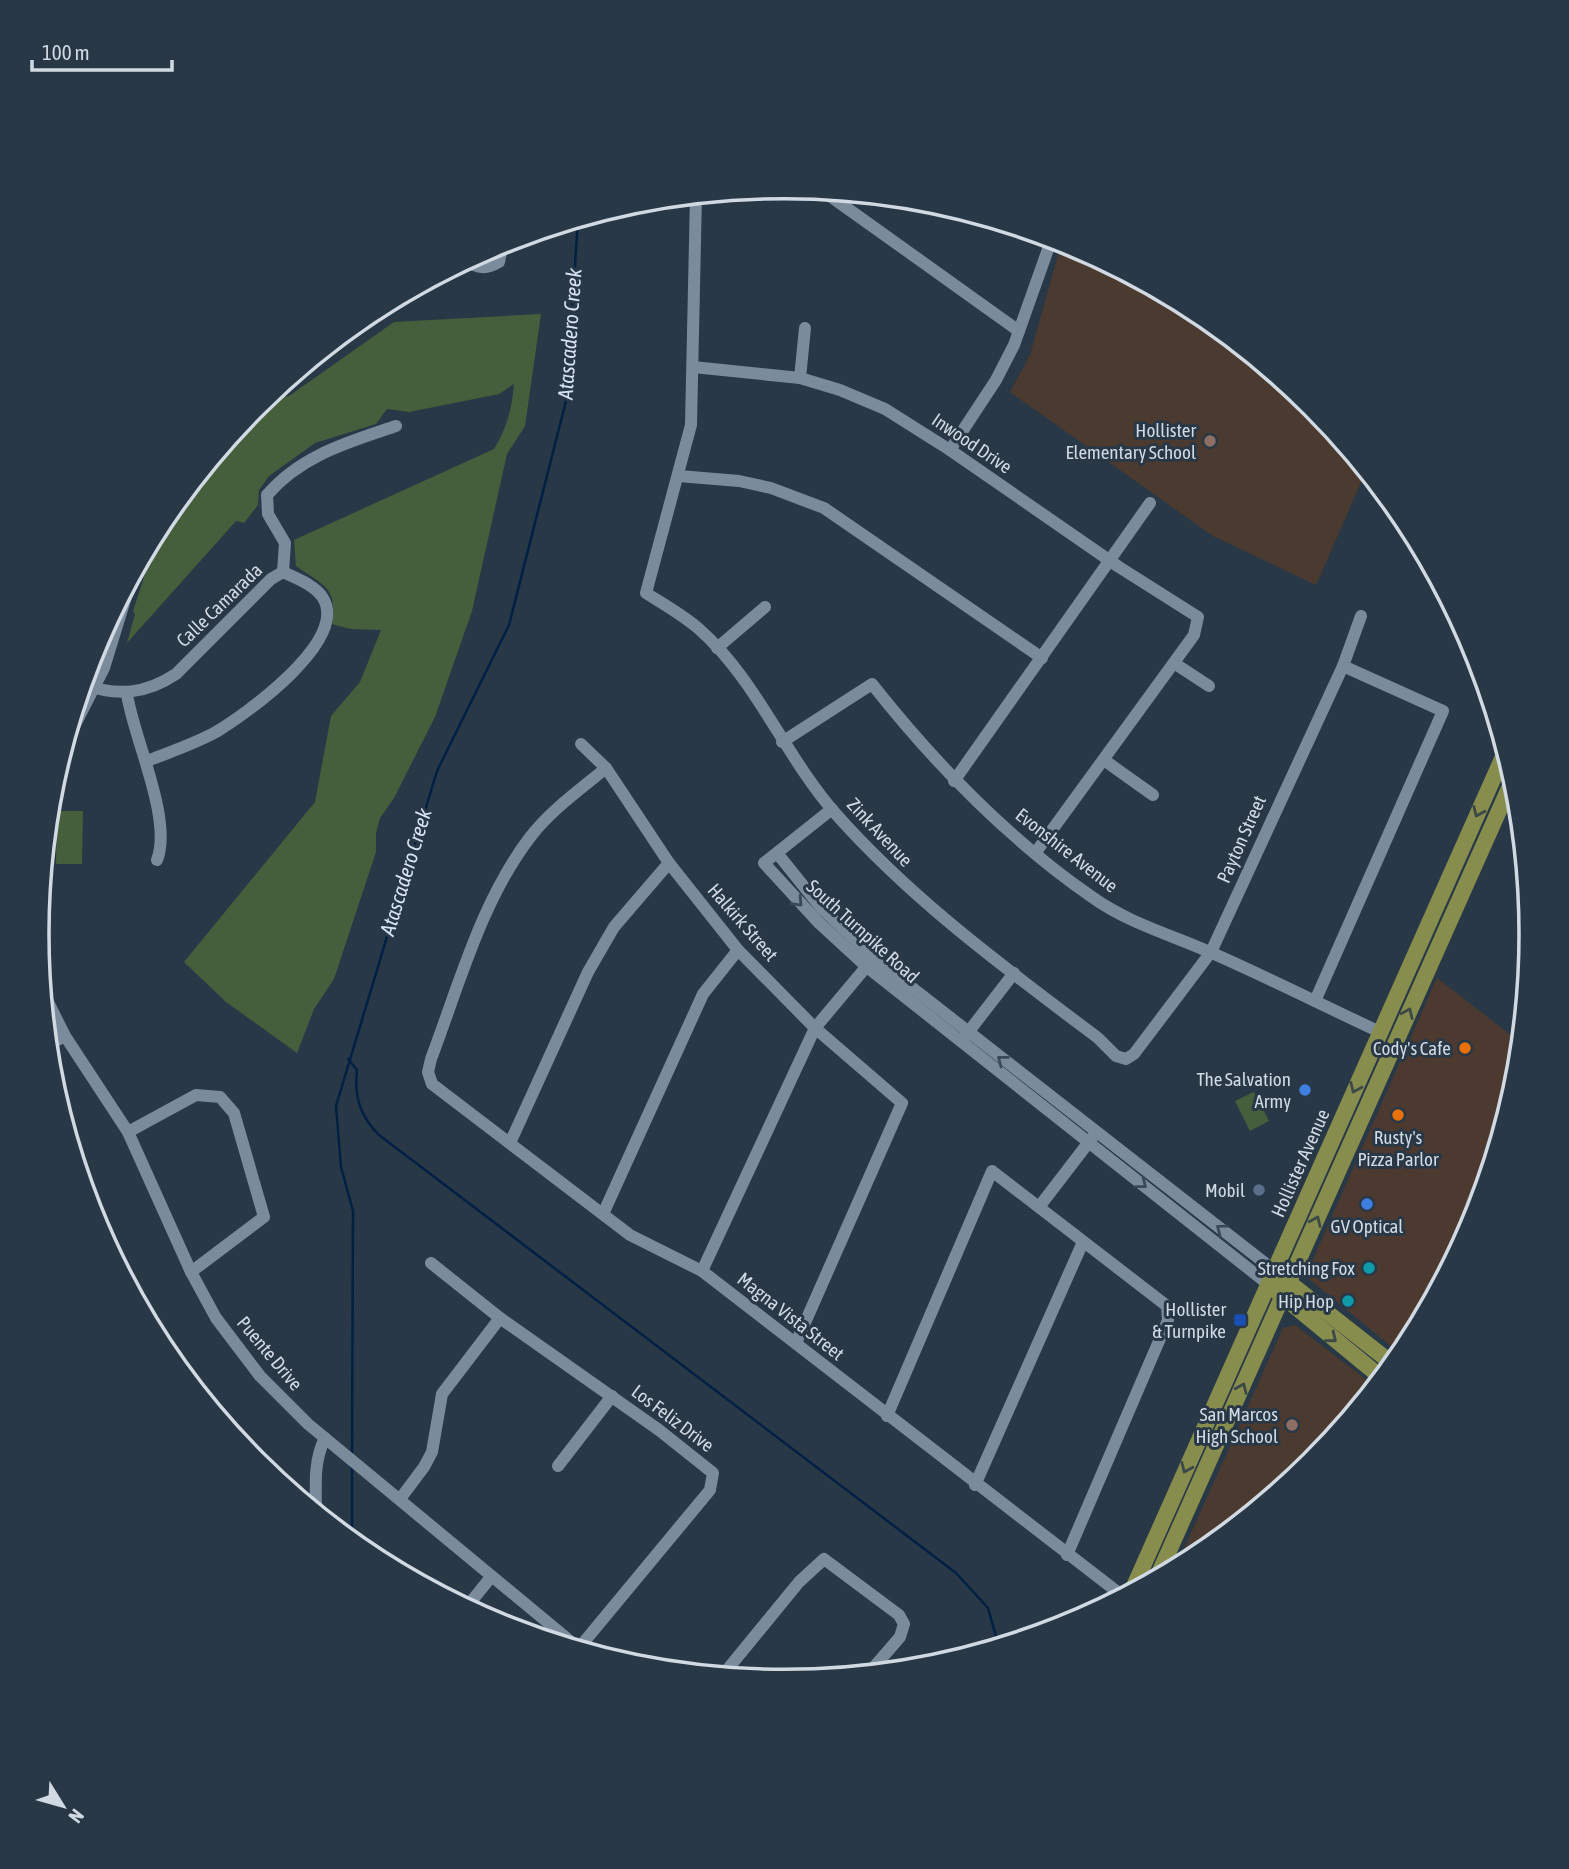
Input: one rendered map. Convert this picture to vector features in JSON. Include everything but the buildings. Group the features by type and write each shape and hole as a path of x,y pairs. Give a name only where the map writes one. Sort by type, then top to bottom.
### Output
{"main road":[{"name":"Hollister Avenue","path":"1136,1580 1500,764"},
{"name":"Hollister Avenue","path":"1163,1564 1506,794"},
{"name":"South Turnpike Road","path":"1272,1277 1375,1372"},
{"name":"South Turnpike Road","path":"1285,1290 1385,1359"}],"street":[{"path":"838,201 1019,331"},
{"path":"696,204 691,425 679,476 739,481 771,488 824,508 1042,658"},
{"path":"950,450 996,380 1019,331 1048,248"},
{"path":"477,267 492,267 499,262 500,256"},
{"path":"800,378 805,328"},
{"name":"Inwood Drive","path":"693,367 800,378 840,390 885,409 1199,619"},
{"name":"Calle Camarada","path":"127,694 162,683 176,674 255,594 283,572 285,543 268,514 267,495 276,485 322,452 396,426"},
{"name":"Zink Avenue","path":"679,476 665,530 652,561 646,593 698,628 717,648 743,679 782,742 832,809 903,885 1098,1038 1116,1056 1126,1059"},
{"path":"954,781 1150,503"},
{"path":"147,761 214,733 240,717 267,696 314,648 326,616 324,599 314,589 283,572"},
{"path":"717,648 765,607"},
{"path":"1036,852 1194,635 1199,619 1211,612"},
{"name":"Payton Street","path":"1126,1059 1134,1054 1212,952 1343,666 1361,616"},
{"path":"100,667 112,645 118,624"},
{"path":"1174,663 1209,686"},
{"path":"1315,1001 1443,711 1343,666"},
{"name":"Evonshire Avenue","path":"782,742 873,680 954,781 1093,898 1125,916 1212,952 1380,1032"},
{"path":"92,687 127,694 147,761 162,849 157,860"},
{"name":"Halkirk Street","path":"581,744 606,768 669,863 738,950 815,1028 902,1103 796,1343"},
{"path":"1104,760 1153,795"},
{"name":"Magna Vista Street","path":"606,768 532,834 514,861 482,924 431,1059 429,1077 438,1089 630,1235 702,1271 975,1485 1116,1591"},
{"name":"South Turnpike Road","path":"832,809 764,863 818,922 1272,1277"},
{"path":"510,1143 595,961 614,928 669,863"},
{"path":"603,1214 703,994 738,950"},
{"path":"702,1271 815,1028 870,963"},
{"path":"964,1037 1014,973"},
{"name":"Puente Drive","path":"54,1013 65,1036 128,1132 191,1272 216,1318 260,1376 358,1466 564,1636"},
{"path":"57,1040 65,1036"},
{"path":"128,1132 197,1095 220,1097 234,1113 264,1217 191,1272"},
{"path":"1039,1207 1092,1137"},
{"path":"887,1416 992,1171 1167,1306 1168,1314 1067,1555"},
{"path":"975,1485 1083,1242"},
{"name":"Los Feliz Drive","path":"431,1263 500,1318 707,1466 719,1480 585,1642"},
{"path":"400,1499 432,1452 442,1394 500,1318"},
{"path":"558,1466 612,1396"},
{"path":"316,1500 319,1451 326,1438"},
{"path":"729,1667 823,1554 907,1623 900,1637 876,1664"},
{"path":"472,1600 491,1577"}],"shaded area":[{"name":"Hollister Elementary School","path":"1059,252 1110,275 1152,298 1232,351 1305,414 1362,480 1316,585 1213,536 1010,392 1030,355"},
{"path":"1437,978 1513,1037 1495,1125 1464,1216 1444,1260 1393,1347 1310,1280 1307,1273"},
{"name":"San Marcos High School","path":"1295,1325 1369,1381 1305,1455 1232,1518 1182,1552 1283,1328"}],"green space":[{"path":"541,314 525,426 507,454 472,611 435,717 394,798 380,818 376,833 376,852 334,979 314,1009 297,1053 226,1002 184,962 315,802 331,716 360,682 381,630 350,629 332,624 333,602 330,594 320,583 296,566 294,540 494,449 508,418 514,384 499,394 409,412 387,409 376,424 315,443 269,476 259,490 258,505 244,523 236,521 127,643 135,614 133,611 146,570 201,487 264,414 284,396 289,396 394,322"},
{"path":"60,811 83,811 82,864 56,864"},
{"path":"1254,1092 1269,1121 1250,1131 1235,1101"}],"waterway":[{"name":"Atascadero Creek","path":"352,1456 353,1211 341,1167 336,1106 437,771 509,625 566,401 577,229"},
{"path":"348,1059 357,1070 360,1106 367,1121 379,1135 956,1573 988,1608 997,1638"},
{"name":"Atascadero Creek","path":"352,1466 352,1529"}],"place":[{"name":"Hollister Elementary School","path":"1210,441"},
{"name":"Cody's Cafe","path":"1465,1048"},
{"name":"The Salvation Army","path":"1305,1090"},
{"name":"Rusty's Pizza Parlor","path":"1398,1115"},
{"name":"Mobil","path":"1259,1190"},
{"name":"GV Optical","path":"1367,1204"},
{"name":"Stretching Fox","path":"1369,1268"},
{"name":"Hip Hop","path":"1348,1301"},
{"name":"Hollister & Turnpike","path":"1240,1320"},
{"name":"San Marcos High School","path":"1292,1425"}]}
